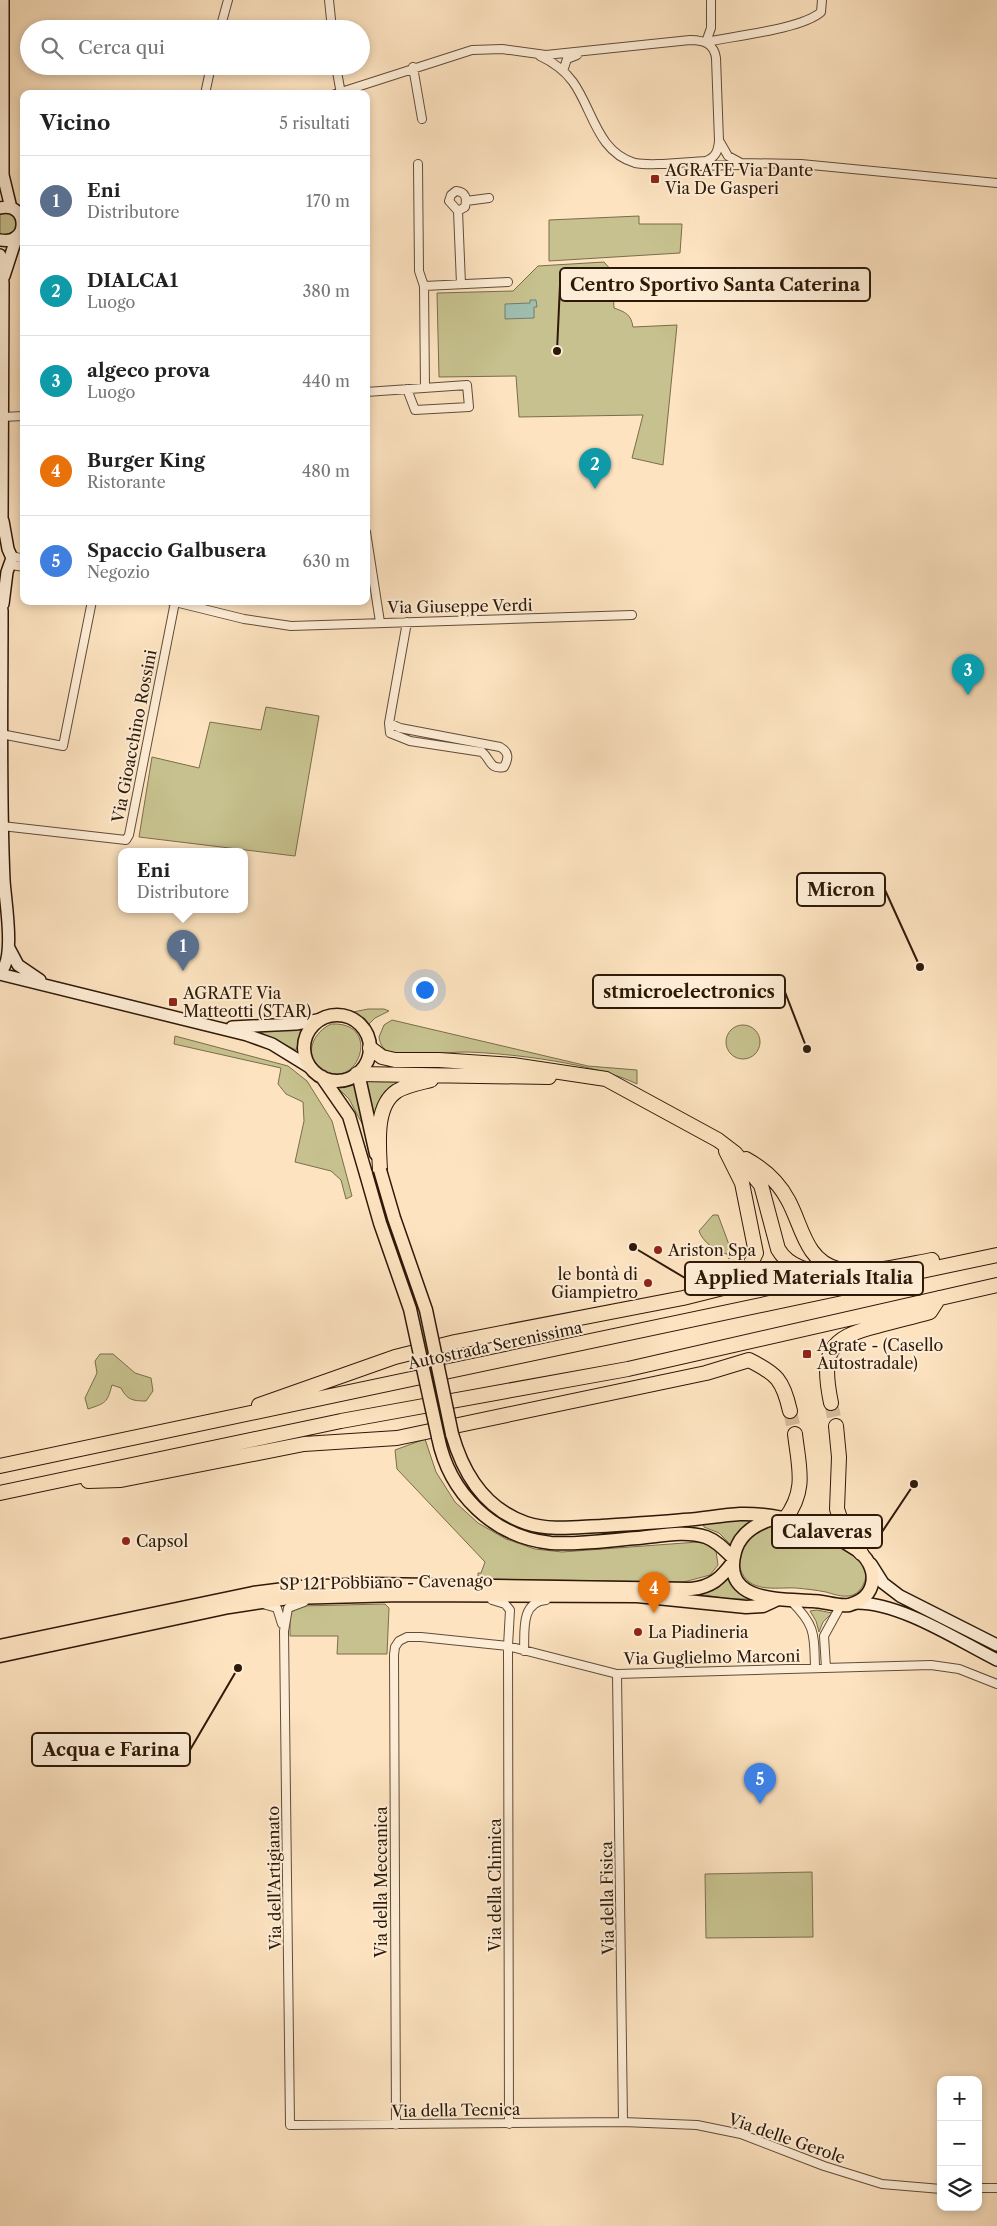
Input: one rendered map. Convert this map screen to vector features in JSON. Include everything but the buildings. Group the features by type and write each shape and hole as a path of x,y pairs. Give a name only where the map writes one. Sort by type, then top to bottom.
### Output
{"highway":[{"path":"370,1048 382,1057 395,1060 466,1061 595,1076 606,1079 718,1140 760,1168 773,1178 788,1200 807,1243 820,1262 832,1267 861,1273"},
{"path":"358,1074 595,1076"},
{"path":"380,1170 379,1145 382,1116 391,1096 416,1084 457,1076"},
{"path":"210,1423 395,1357 455,1342 720,1290 727,1287 739,1279 752,1265 756,1246 740,1177 718,1140"},
{"path":"735,1153 761,1185 775,1240 783,1256 806,1269 835,1273 861,1273 997,1248"},
{"name":"Autostrada Serenissima","path":"0,1466 997,1255"},
{"path":"0,1492 341,1421 628,1370 997,1285"},
{"path":"831,1403 826,1370 830,1354 840,1340 866,1328 930,1312 939,1298"},
{"path":"53,1482 121,1480 304,1444 397,1438 706,1373 749,1360 770,1371 780,1381 785,1389 790,1411"},
{"path":"836,1426 839,1457 837,1509 842,1524 865,1557"},
{"path":"780,1518 795,1504 799,1494 800,1476 795,1434"}],"main road":[{"path":"322,1077 337,1081 346,1080 358,1074 367,1062 370,1048 365,1031 352,1019 336,1016 322,1019 311,1029 305,1041 306,1056 311,1068 322,1077 349,1116 380,1223 410,1309 438,1437 447,1468 467,1500 486,1517 520,1536 549,1542 578,1543 689,1534 701,1536 715,1541 733,1560 735,1575 742,1586 759,1596 776,1600 818,1601 841,1605 855,1603 864,1598 870,1588 872,1575 865,1557 808,1525 780,1518 739,1514 684,1520 564,1528 536,1526 507,1514 479,1491 463,1468 452,1434 426,1310 394,1218 380,1170 358,1074"},
{"name":"SP 121 Pobbiano - Cavenago","path":"0,1646 245,1594 290,1588 364,1584 703,1587 718,1580 733,1560 738,1543 746,1533 760,1524 780,1518"},
{"path":"515,1597 529,1590 598,1590 609,1587"},
{"name":"SP 121 Pobbiano - Cavenago","path":"0,1656 229,1607 285,1598 365,1596 648,1596 746,1607 763,1606 776,1600"}],"street":[{"path":"3,0 3,175 6,195 12,208"},
{"path":"222,20 228,0"},
{"path":"329,0 331,20"},
{"path":"706,42 711,28 711,0"},
{"path":"348,90 458,53 477,49 508,50 538,55 586,52 690,40 706,42 806,22 814,19 821,12 822,0"},
{"path":"663,164 709,160 718,152 716,58 714,50 706,42"},
{"path":"562,71 567,59 586,52"},
{"path":"538,55 562,71 574,83 598,132 611,148 636,163 712,166 801,164 997,183"},
{"path":"413,68 422,120"},
{"path":"206,90 209,75"},
{"path":"337,75 339,90"},
{"path":"719,141 724,152 731,158 752,164"},
{"path":"418,164 419,271 424,286 425,388"},
{"path":"0,188 3,175"},
{"path":"458,211 464,207 466,196 456,191 451,195 449,201 458,211 461,284"},
{"path":"466,201 489,198"},
{"path":"0,240 10,240 20,231"},
{"path":"3,283 20,233"},
{"path":"0,255 3,283 1,525 7,560 2,611 2,856 9,948 6,966 0,973 219,1026 272,1044 311,1068"},
{"path":"424,286 508,282"},
{"path":"370,392 407,389 467,385 469,406 415,410 407,389"},
{"path":"2,417 20,416"},
{"path":"370,558 380,622"},
{"path":"7,560 20,559"},
{"path":"7,560 20,565"},
{"path":"0,595 2,611"},
{"path":"1,734 63,746 91,605"},
{"name":"Via Gioacchino Rossini","path":"2,826 126,840 129,835 172,605"},
{"name":"Via Giuseppe Verdi","path":"186,605 277,625 315,626 380,622 632,615"},
{"path":"389,723 400,728 500,748 505,750 508,755 508,761 504,767 494,767 490,764 488,756 482,752 410,741 390,733 389,723 407,622"},
{"path":"0,876 2,856"},
{"path":"9,948 16,963 23,970 58,988"},
{"path":"219,1026 296,1024 322,1019"},
{"path":"865,1557 883,1583 900,1596 997,1646"},
{"name":"Via dell'Artigianato","path":"290,2125 284,1631 287,1611 296,1604 365,1596"},
{"path":"468,1596 500,1601 510,1610"},
{"path":"524,1651 527,1612 532,1605 541,1601 574,1596"},
{"name":"Via della Chimica","path":"509,2124 508,1646 510,1610 515,1597"},
{"path":"791,1601 811,1626 814,1635 815,1668"},
{"path":"855,1603 872,1603 896,1609 997,1660"},
{"path":"826,1668 824,1636 841,1605"},
{"name":"Via dell'Artigianato","path":"229,1607 274,1606 279,1612 284,1631"},
{"name":"Via Guglielmo Marconi","path":"399,1641 407,1637 422,1636 508,1646 617,1674 946,1666 964,1670 997,1684"},
{"name":"Via della Meccanica","path":"396,2125 394,1655 395,1647 399,1641"},
{"name":"Via della Fisica","path":"617,1674 623,2122"},
{"name":"Via della Tecnica","path":"290,2125 623,2122"},
{"name":"Via delle Gerole","path":"623,2122 719,2128 741,2134 824,2166 882,2184 937,2189"},
{"path":"982,2188 997,2188"}],"shaded area":[{"path":"7,213 14,216 17,224 14,231 3,236 0,234 0,214"},
{"path":"639,216 639,224 682,224 680,253 549,261 549,220"},
{"path":"604,262 612,271 614,308 627,314 631,319 633,327 677,325 663,465 632,458 643,415 519,417 516,376 439,377 437,293 513,291 538,266"},
{"path":"530,300 536,300 537,307 534,307 534,318 505,319 505,304 530,303"},
{"path":"266,707 319,716 295,856 248,850 248,848 229,848 139,837 152,757 199,768 210,722 261,730"},
{"path":"368,1009 384,1009 389,1011 375,1018 368,1025 353,1012"},
{"path":"392,1020 588,1066 637,1070 637,1084 620,1077 577,1065 529,1057 465,1052 392,1053 383,1047 379,1037 384,1025"},
{"path":"331,1024 348,1026 357,1034 361,1044 359,1056 354,1066 344,1073 333,1074 320,1067 312,1056 313,1043 316,1037"},
{"path":"743,1025 750,1026 755,1030 759,1035 759,1049 755,1054 750,1058 743,1059 736,1058 731,1054 727,1049 726,1042 727,1035 731,1030 736,1026"},
{"path":"257,1031 302,1031 296,1050"},
{"path":"175,1036 288,1066 307,1081 332,1121 352,1196 346,1199 341,1180 331,1171 295,1162 304,1121 303,1102 286,1094 278,1084 281,1068 174,1044"},
{"path":"365,1079 407,1079 384,1096 375,1114 374,1122"},
{"path":"356,1083 365,1129 349,1099 338,1088"},
{"path":"713,1215 718,1215 731,1250 729,1259 727,1254 715,1249 707,1242 699,1231"},
{"path":"100,1354 113,1354 135,1373 151,1378 153,1391 146,1401 131,1399 121,1388 112,1385 105,1402 88,1409 85,1398 97,1373 95,1361"},
{"path":"425,1439 436,1472 455,1502 478,1523 506,1539 535,1549 562,1552 698,1542 708,1544 716,1551 718,1565 710,1575 684,1582 478,1579 478,1573 481,1573 485,1562 397,1469 395,1450"},
{"path":"750,1519 750,1522 742,1529 731,1545 719,1533 704,1527 703,1522"},
{"path":"781,1524 802,1529 833,1541 852,1553 864,1565 865,1570 865,1581 859,1591 849,1596 843,1596 796,1588 763,1587 749,1582 739,1565 743,1549 751,1537 760,1531 770,1526"},
{"path":"729,1576 755,1599 729,1599 699,1594 718,1588"},
{"path":"385,1604 389,1608 387,1654 337,1654 338,1636 290,1636 290,1613 301,1606"},
{"path":"817,1610 832,1613 823,1622 819,1632 816,1621 810,1611"},
{"path":"812,1872 813,1937 706,1938 705,1874"}],"tunnel":[{"path":"831,1403 836,1426"},
{"path":"790,1411 795,1434"}],"place":[{"name":"AGRATE Via Dante Via De Gasperi","path":"655,179"},
{"name":"Centro Sportivo Santa Caterina","path":"557,351"},
{"name":"DIALCA1","path":"595,489"},
{"name":"algeco prova","path":"968,695"},
{"name":"Micron","path":"920,967"},
{"name":"Eni","path":"183,971"},
{"name":"AGRATE Via Matteotti (STAR)","path":"173,1002"},
{"name":"stmicroelectronics","path":"807,1049"},
{"name":"Applied Materials Italia","path":"633,1247"},
{"name":"Ariston Spa","path":"658,1250"},
{"name":"le bontà di Giampietro","path":"648,1283"},
{"name":"Agrate - (Casello Autostradale)","path":"807,1354"},
{"name":"Calaveras","path":"914,1484"},
{"name":"Capsol","path":"126,1541"},
{"name":"Burger King","path":"654,1613"},
{"name":"La Piadineria","path":"638,1632"},
{"name":"Acqua e Farina","path":"238,1668"},
{"name":"Spaccio Galbusera","path":"760,1804"}]}
